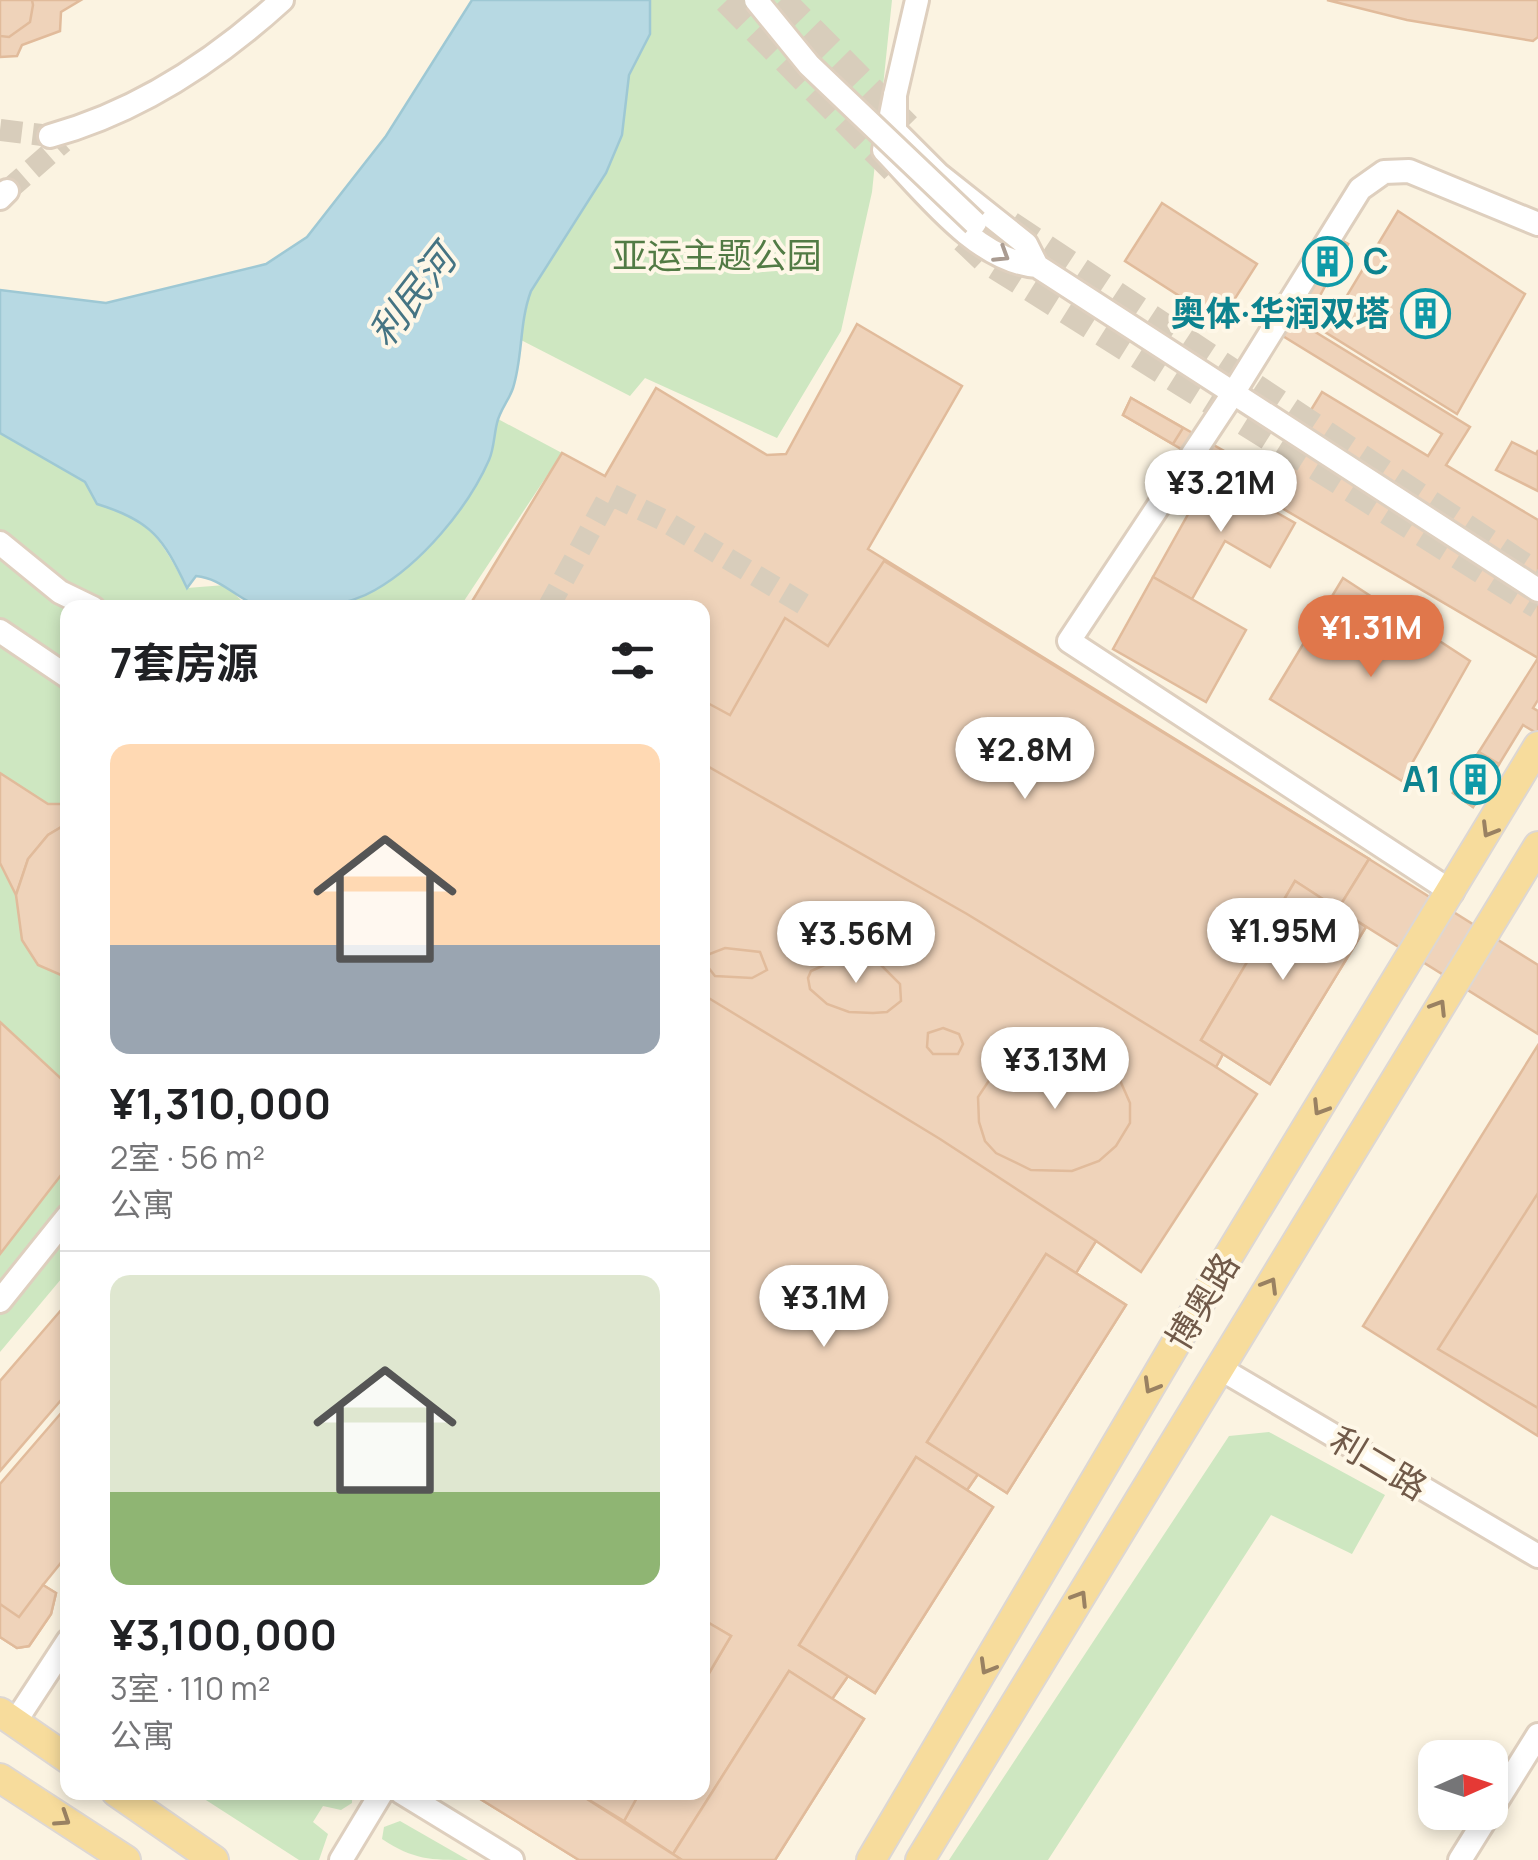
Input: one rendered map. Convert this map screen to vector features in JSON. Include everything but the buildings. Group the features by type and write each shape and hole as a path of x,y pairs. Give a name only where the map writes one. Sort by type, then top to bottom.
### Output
{"main road":[{"name":"博奥路","path":"871,1860 1189,1320 1538,746"},
{"name":"博奥路","path":"920,1860 1538,846"},
{"path":"8,1717 60,1753"},
{"path":"0,1778 126,1860"},
{"path":"128,1800 214,1860"}],"street":[{"path":"63,136 196,70 282,0"},
{"path":"756,0 810,65 975,223"},
{"path":"916,0 895,95 896,131 938,174 1026,244 1037,266 1538,590"},
{"path":"1452,892 1069,641 1232,395 1360,188 1384,172 1409,171 1538,224"},
{"path":"0,543 60,592 76,600"},
{"path":"0,631 60,672"},
{"path":"0,1301 60,1226"},
{"name":"利二路","path":"1220,1369 1538,1556"},
{"path":"8,1717 60,1651"},
{"path":"1460,1860 1538,1736"},
{"path":"341,1860 377,1800"},
{"path":"414,1800 512,1860"}],"green space":[{"name":"亚运主题公园","path":"650,0 892,0 872,192 841,331 777,438 645,378 630,396 519,339 531,291 606,173 622,135 629,75 650,34"},
{"path":"498,419 562,453 465,600 329,600 490,458"},
{"path":"0,433 85,482 98,504 131,518 153,534 187,588 225,585 241,600 60,600 60,1280 0,1352"},
{"path":"1269,1432 1385,1495 1352,1554 1271,1515 1048,1860 949,1860 1229,1436"},
{"path":"206,1800 352,1800 341,1810 323,1806 313,1822 328,1834 319,1860 299,1860"},
{"path":"400,1821 468,1860 423,1857 382,1839 384,1827"}],"water":[{"name":"利民河","path":"472,0 650,0 650,34 629,75 622,135 606,173 531,291 516,376 498,418 489,460 456,515 426,550 392,579 351,600 246,600 216,582 196,576 187,588 171,556 154,534 131,517 97,504 85,482 0,433 0,290 106,303 266,264 307,237 386,136"}],"tunnel":[{"path":"727,0 898,173"},
{"path":"781,0 907,127"},
{"path":"0,130 50,136"},
{"path":"7,191 63,142"},
{"path":"975,223 1034,264"},
{"path":"1010,225 1538,576"},
{"path":"964,239 985,259 1538,605"},
{"path":"552,600 610,494 663,520 805,605"}],"place":[{"name":"C","path":"1328,261"},
{"name":"奥体·华润双塔","path":"1425,313"},
{"name":"A1","path":"1476,779"}]}
